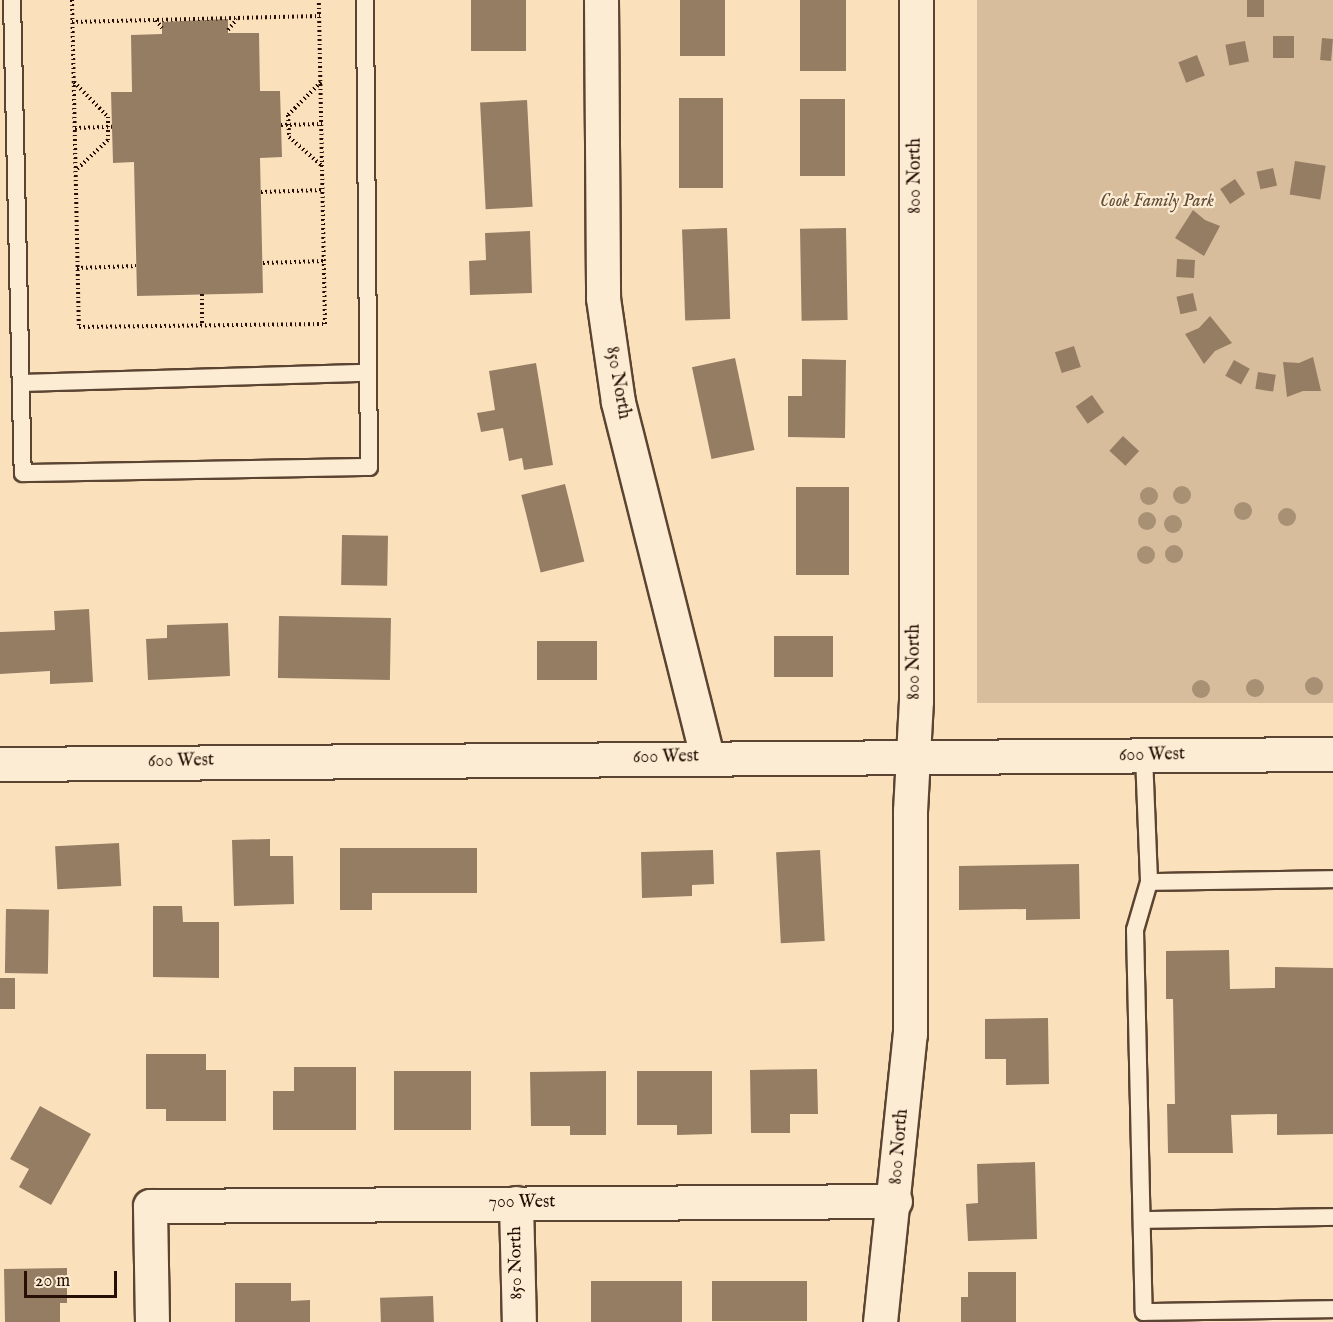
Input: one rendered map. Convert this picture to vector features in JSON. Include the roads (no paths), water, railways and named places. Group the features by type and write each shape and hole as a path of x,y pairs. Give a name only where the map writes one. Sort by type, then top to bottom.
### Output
{"street":[{"name":"850 North","path":"602,0 603,298 618,402 707,757"},
{"name":"800 North","path":"880,1322 895,1201 910,1034 912,758 916,701 916,0"},
{"name":"600 West","path":"0,764 1333,754"},
{"name":"700 West","path":"152,1322 150,1206 895,1201"},
{"name":"850 North","path":"516,1203 519,1322"}],"lane":[{"path":"12,0 23,474 369,467 365,0"},
{"path":"21,383 367,373"},
{"path":"1144,756 1149,882 1135,930 1144,1312 1333,1309"},
{"path":"1149,882 1333,879"},
{"path":"1142,1220 1333,1217"}],"park label":[{"name":"Cook Family Park","path":"1157,202"}]}
